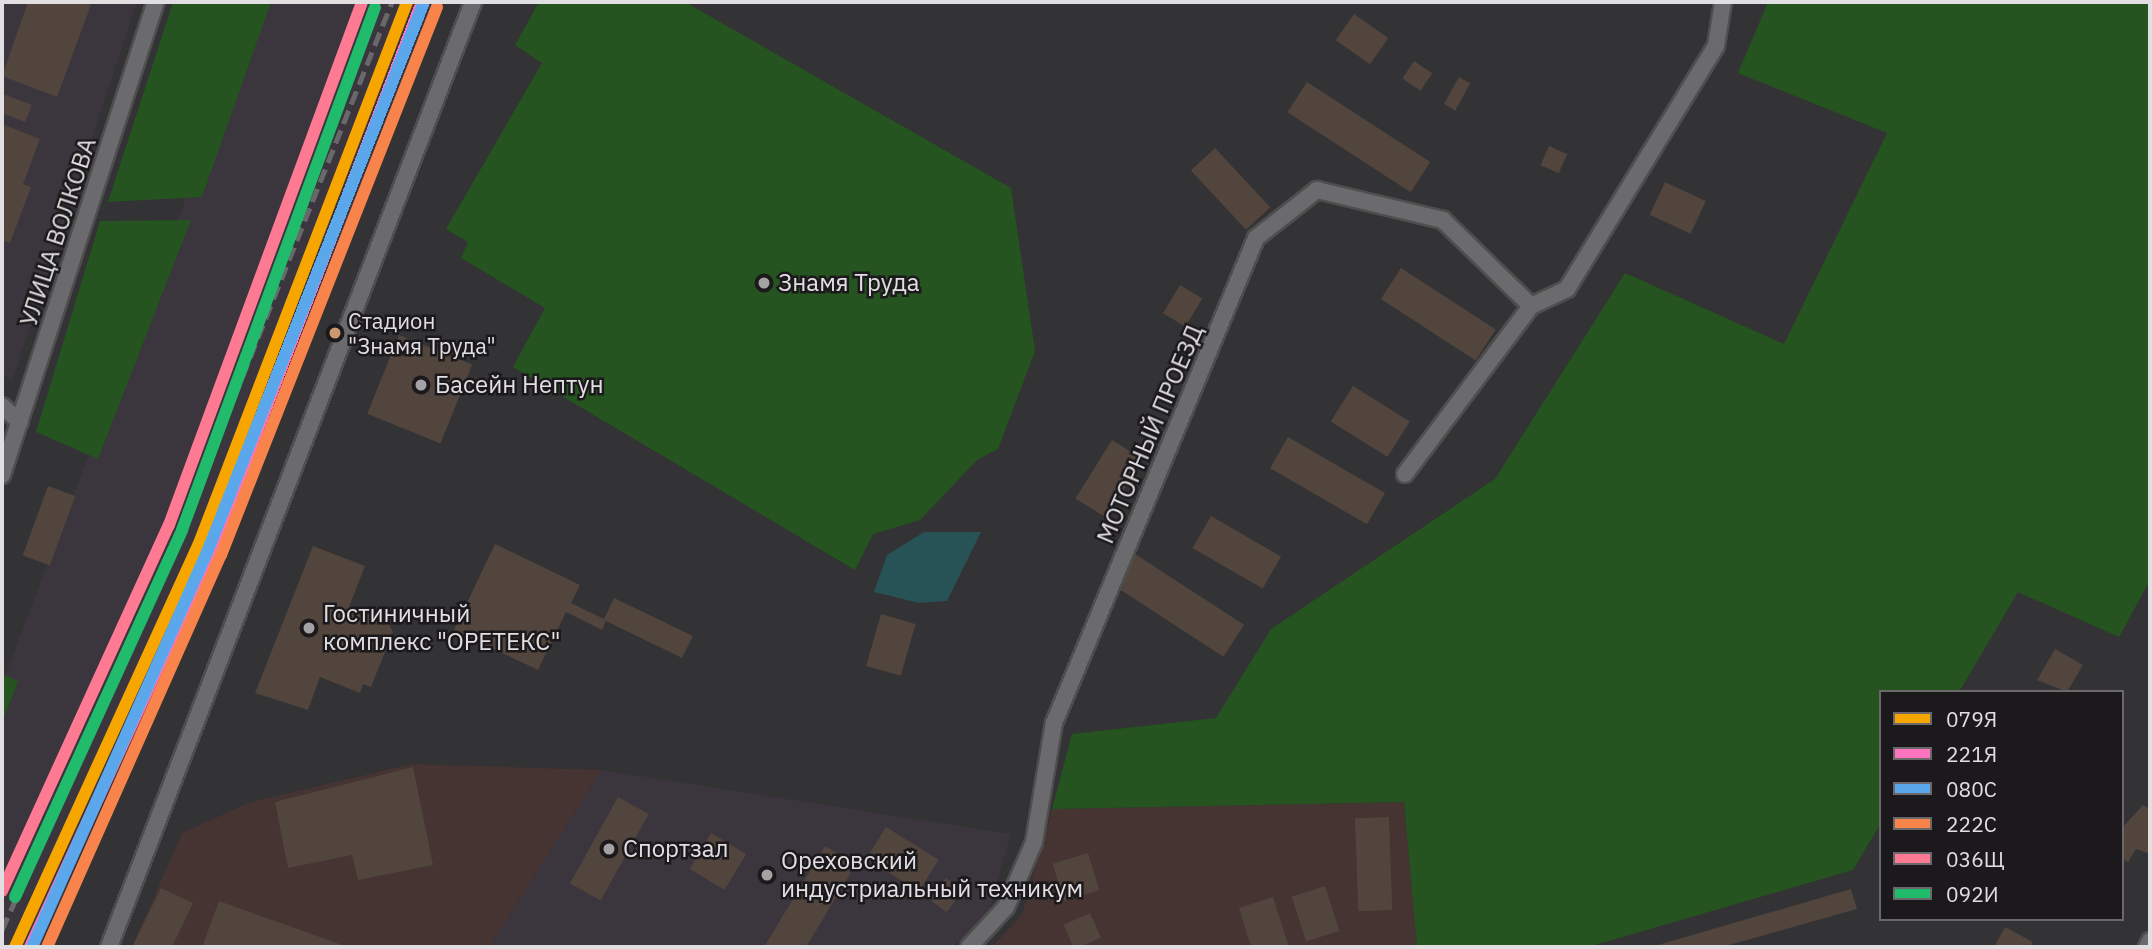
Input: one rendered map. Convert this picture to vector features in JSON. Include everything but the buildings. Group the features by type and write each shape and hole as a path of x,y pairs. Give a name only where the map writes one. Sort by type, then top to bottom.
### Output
{"street":[{"name":"УЛИЦА ВОЛКОВА","path":"2,475 156,2"},
{"path":"110,947 473,2"},
{"path":"1405,474 1531,306 1567,289 1716,46 1723,2"},
{"name":"МОТОРНЫЙ ПРОЕЗД","path":"969,947 1006,907 1034,842 1054,723 1256,238 1317,190 1443,220 1531,306"},
{"path":"2,406 20,422"},
{"path":"2147,947 2150,941"}],"shaded area":[{"path":"2,2 137,2 12,382 2,373"},
{"path":"260,2 441,2 327,297 40,947 2,947 2,684"},
{"path":"411,764 602,770 489,947 132,947 182,833 248,803"},
{"name":"Ореховский индустриальный техникум","path":"602,770 1011,834 987,916 953,947 489,947"},
{"path":"1404,802 1417,947 992,947 1022,915 1052,809"}],"green space":[{"path":"173,2 271,2 202,197 108,202"},
{"name":"Знамя Труда","path":"539,2 685,2 1011,188 1035,351 998,449 977,460 920,520 873,534 855,570 513,367 545,308 461,258 468,242 446,229 542,63 515,45"},
{"path":"1768,2 2150,2 2150,580 2119,637 2018,592 1960,690 1879,690 1879,826 1853,870 1588,947 1417,947 1404,802 1052,809 1072,734 1216,718 1271,629 1495,479 1625,273 1784,344 1887,133 1738,73"},
{"path":"191,220 98,459 36,432 100,221"},
{"path":"2,674 18,681 2,724"}],"water":[{"path":"924,532 981,532 947,601 919,603 874,592 887,555"}],"railway":[{"path":"2,930 180,533 392,2"}],"transit line":[{"name":"036Щ","path":"2,891 169,525 362,2"},
{"name":"079Я","path":"15,947 198,546 407,2"},
{"name":"080С","path":"32,947 208,550 424,2"},
{"name":"092И","path":"15,897 182,530 375,7"},
{"name":"221Я","path":"30,947 211,551 420,7"},
{"name":"222С","path":"47,947 221,555 437,7"}],"place":[{"name":"Знамя Труда","path":"764,283"},
{"name":"Стадион \"Знамя Труда\"","path":"335,333"},
{"name":"Басейн Нептун","path":"421,385"},
{"name":"Гостиничный комплекс \"ОРЕТЕКС\"","path":"309,628"},
{"name":"Спортзал","path":"609,849"},
{"name":"Ореховский индустриальный техникум","path":"767,875"}]}
